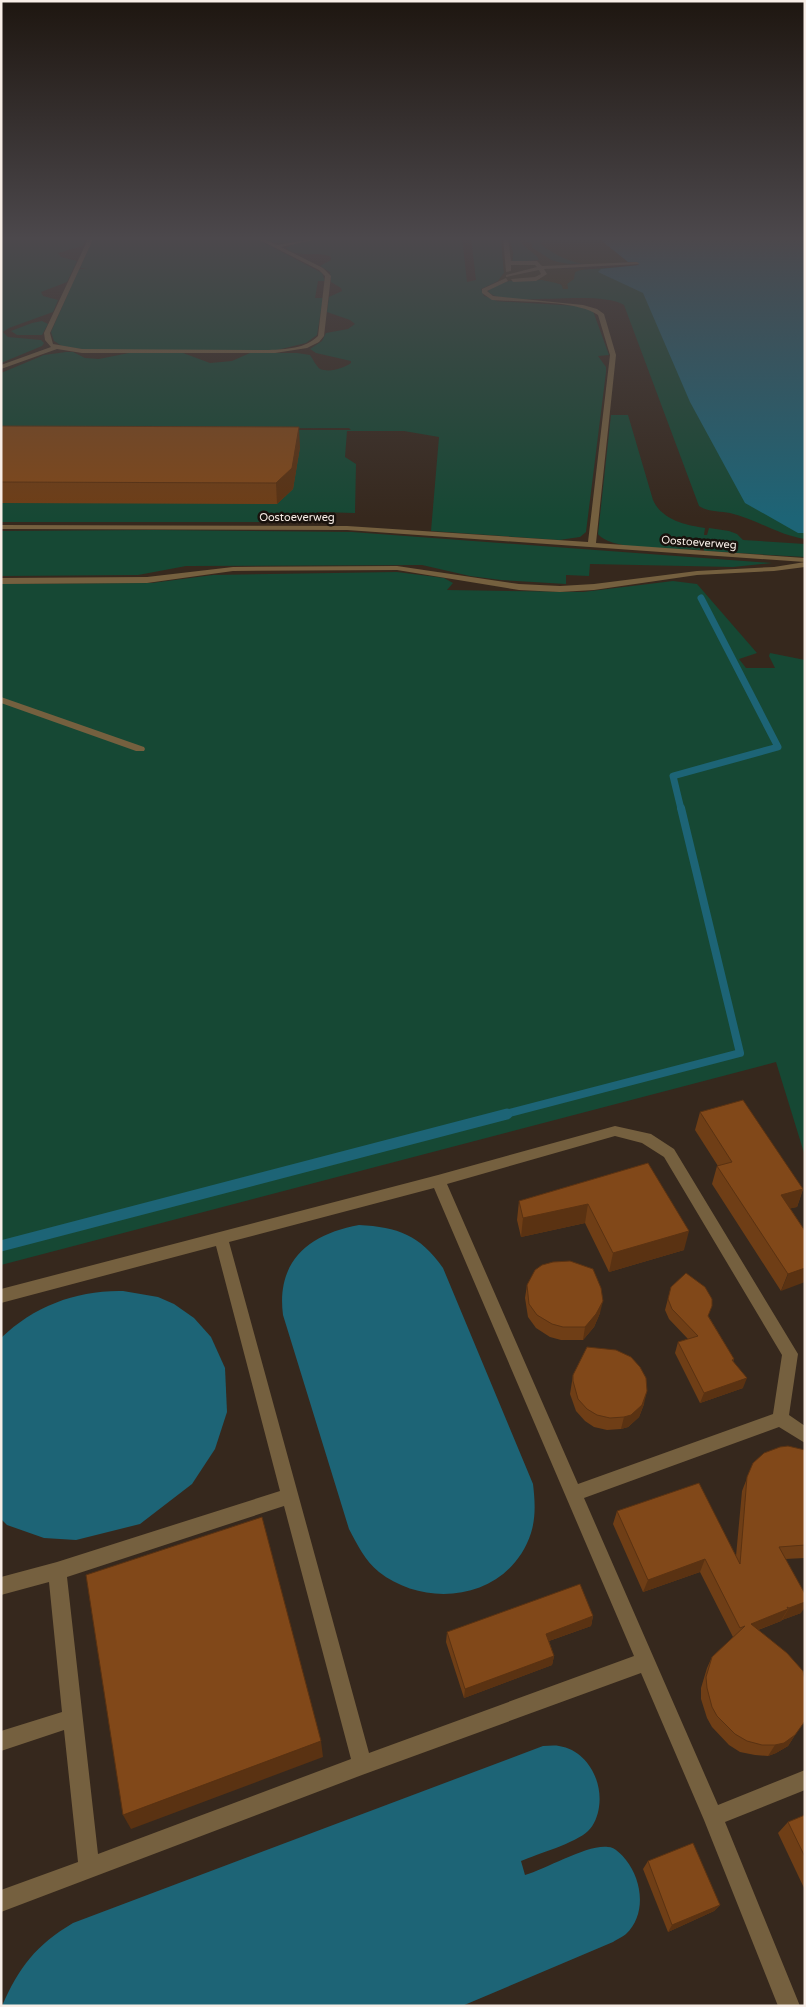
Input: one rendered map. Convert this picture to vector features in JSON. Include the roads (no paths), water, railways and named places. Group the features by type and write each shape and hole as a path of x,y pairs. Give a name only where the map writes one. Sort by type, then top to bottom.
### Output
{"street":[{"path":"49,331 48,340 56,347"},
{"path":"1,367 56,347 92,352 270,352 310,344 321,336 322,331"},
{"path":"592,546 614,355 606,331"},
{"name":"Oostoeverweg","path":"1,527 347,528 805,560"},
{"path":"1,581 147,580 233,569 397,568 519,586 560,589 594,587 697,573 774,569 805,564"},
{"path":"1,700 140,749"},
{"path":"1,1296 438,1181 615,1131 646,1138 669,1153 790,1354 780,1419"},
{"path":"438,1181 712,1817 789,2006"},
{"path":"221,1238 362,1765"},
{"path":"780,1419 805,1435"},
{"path":"573,1494 780,1419"},
{"path":"1,1586 57,1571 290,1496"},
{"path":"57,1571 89,1868"},
{"path":"1,1901 362,1765 645,1662"},
{"path":"1,1741 73,1718"},
{"path":"712,1817 805,1780"}],"water":[{"path":"659,331 805,331 805,533 798,533 745,503 690,402"},
{"path":"359,1225 397,1231 417,1240 443,1268 533,1484 534,1521 531,1533 520,1555 505,1572 487,1584 466,1592 444,1594 421,1591 399,1584 379,1572 362,1552 349,1529 283,1315 282,1296 285,1279 291,1265 300,1253 311,1243 325,1235"},
{"path":"123,1291 158,1297 174,1304 194,1318 211,1337 225,1368 227,1412 215,1449 192,1484 140,1524 76,1540 44,1538 7,1525 1,1519 1,1338 28,1317 57,1302 89,1293"},
{"path":"543,1746 557,1746 569,1749 585,1760 591,1768 598,1787 599,1807 597,1817 590,1829 575,1840 521,1861 525,1875 590,1849 600,1847 613,1848 626,1860 636,1877 640,1897 637,1917 633,1926 625,1935 613,1942 462,2006 2,2006 22,1968 30,1958 60,1931 73,1923"}],"waterway":[{"path":"681,809 673,776 778,747 701,598"},
{"path":"502,1115 740,1053 681,808"},
{"path":"1,1246 507,1114"}]}
